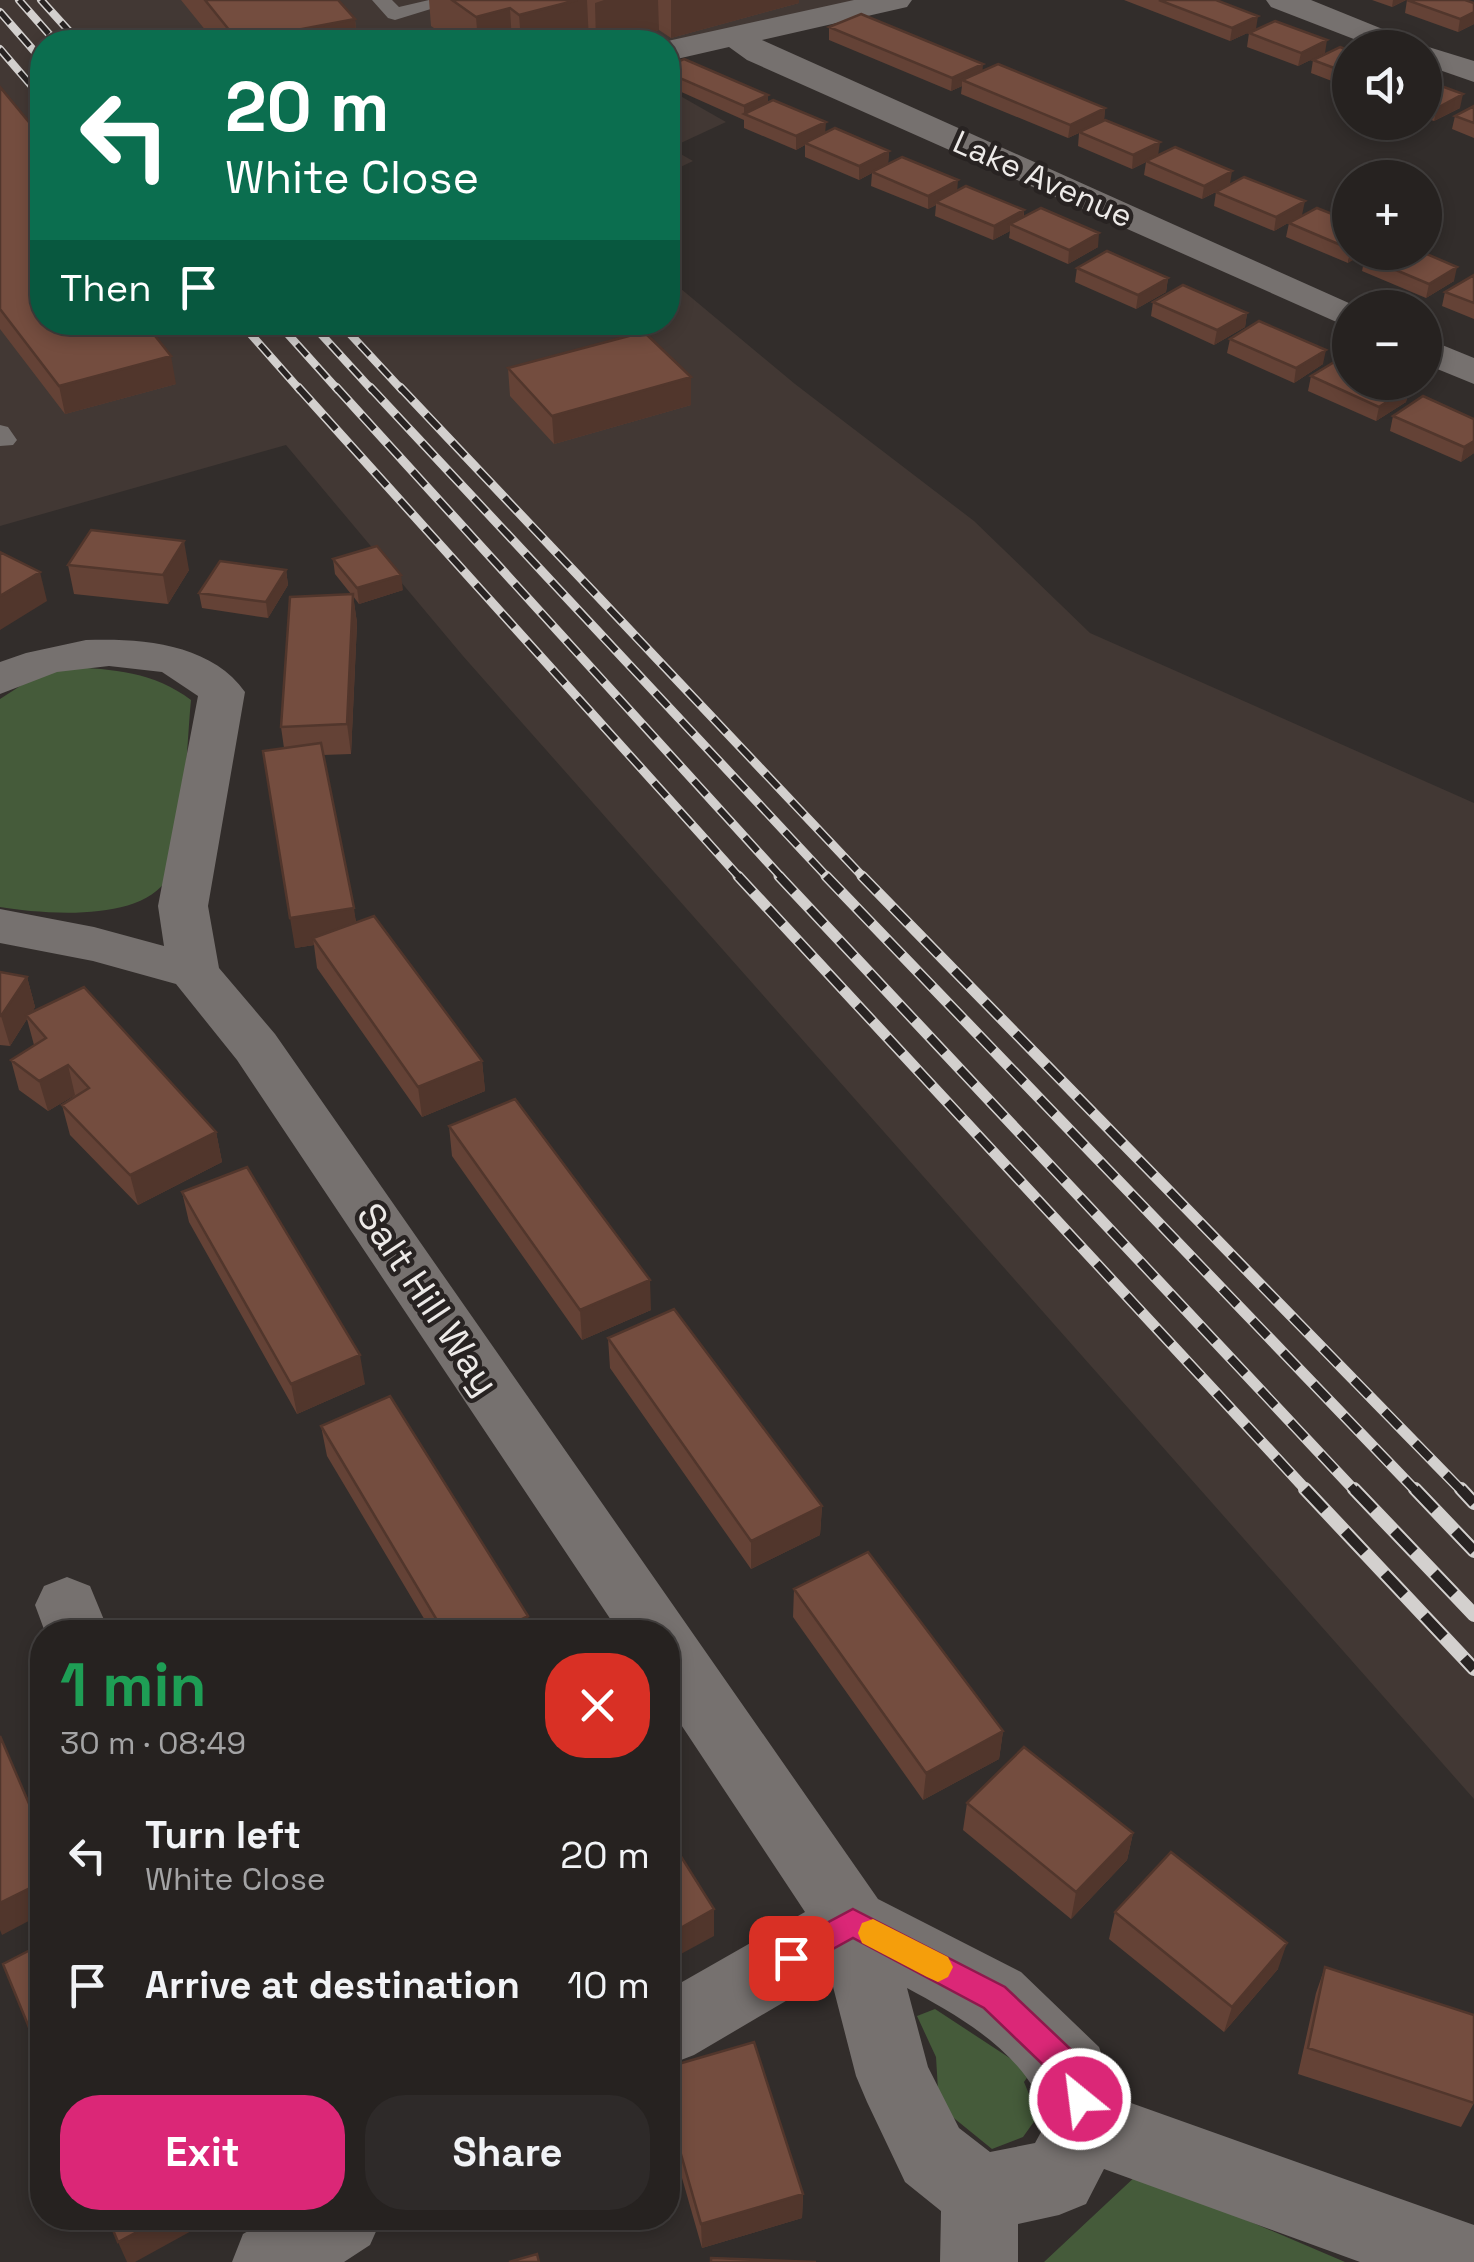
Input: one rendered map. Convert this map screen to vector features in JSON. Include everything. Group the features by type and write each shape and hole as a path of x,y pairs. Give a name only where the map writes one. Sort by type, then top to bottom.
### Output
{"street":[{"path":"680,50 896,0"},
{"path":"1282,0 1361,30"},
{"name":"Lake Avenue","path":"738,38 759,53 1332,309"},
{"path":"1442,60 1474,72"},
{"path":"1442,358 1474,372"},
{"path":"0,680 14,672 94,650 180,662 222,692 183,906 194,972 94,944 0,926"},
{"name":"Salt Hill Way","path":"194,972 256,1046 647,1620"},
{"path":"680,1669 853,1923 893,2076 932,2154 980,2227 1059,2177 1086,2124 1073,2073 995,1998 853,1923"},
{"path":"680,2023 853,1923"},
{"path":"1086,2124 1468,2262"}],"lane":[{"path":"392,14 451,0"}],"shaded area":[{"path":"0,0 868,0 680,39 680,30 30,30 30,335 680,335 680,288 795,384 974,521 1090,633 1474,803 1474,1799 463,656 286,445 0,526"},
{"path":"680,96 726,122 680,143"},
{"path":"680,154 693,161 680,167"}],"green space":[{"path":"68,667 148,678 191,700 181,818 173,862 168,877 155,892 115,909 65,913 0,907 0,699 42,672"},
{"path":"935,2009 1031,2072 1024,2082 1038,2116 1023,2137 992,2149 939,2106 936,2057 917,2016"},
{"path":"1138,2174 1345,2262 1044,2262"}],"building":[{"path":"205,0 338,0 355,19 296,30 229,30"},
{"path":"452,0 577,0 519,15 510,8 476,17"},
{"path":"1159,0 1216,0 1258,16 1232,28"},
{"path":"1407,0 1465,0 1474,3 1474,12 1460,19"},
{"path":"861,14 983,64 952,78 829,27"},
{"path":"1275,21 1327,40 1301,53 1249,33"},
{"path":"1332,51 1332,67 1313,60"},
{"path":"684,59 768,95 744,106 680,78 680,61"},
{"path":"998,64 1105,108 1070,125 962,80"},
{"path":"1442,86 1463,94 1442,105"},
{"path":"0,87 30,123 30,335 154,335 171,356 59,386 0,309"},
{"path":"773,100 826,122 796,136 744,114"},
{"path":"1474,106 1474,123 1455,116"},
{"path":"1105,120 1160,142 1133,155 1079,132"},
{"path":"835,128 889,151 859,166 805,143"},
{"path":"1175,147 1232,171 1204,186 1146,161"},
{"path":"902,157 958,180 928,196 872,172"},
{"path":"1244,177 1305,201 1276,217 1216,192"},
{"path":"966,186 1024,210 994,226 936,202"},
{"path":"1041,208 1099,233 1069,250 1010,224"},
{"path":"1317,208 1332,214 1332,241 1289,223"},
{"path":"1107,251 1168,278 1138,295 1077,268"},
{"path":"1442,261 1457,267 1429,284 1396,270 1442,270"},
{"path":"1474,275 1474,303 1445,292"},
{"path":"1183,285 1247,313 1217,330 1153,302"},
{"path":"1259,321 1326,350 1296,368 1230,339"},
{"path":"633,335 647,335 691,377 552,416 508,368"},
{"path":"1332,363 1332,386 1311,376"},
{"path":"1364,400 1390,400 1379,407"},
{"path":"1417,400 1432,400 1474,419 1474,441 1464,447 1393,416"},
{"path":"91,530 184,541 163,575 68,565"},
{"path":"377,546 401,575 357,588 333,559"},
{"path":"0,552 40,572 0,596"},
{"path":"220,561 286,570 266,602 199,593"},
{"path":"353,594 347,724 281,727 290,597"},
{"path":"321,743 354,908 290,918 263,751"},
{"path":"374,916 482,1061 418,1087 313,938"},
{"path":"0,972 27,977 1,1016 0,1016"},
{"path":"84,987 216,1132 130,1175 62,1105 89,1088 68,1065 39,1081 11,1060 46,1038 26,1015"},
{"path":"515,1099 650,1280 580,1310 449,1126"},
{"path":"247,1167 360,1355 291,1384 182,1192"},
{"path":"674,1309 822,1506 751,1541 608,1338"},
{"path":"390,1396 528,1616 520,1620 437,1620 321,1426"},
{"path":"868,1552 1003,1731 926,1773 794,1589"},
{"path":"0,1736 30,1806 30,1888 0,1903"},
{"path":"1024,1747 1133,1833 1076,1892 967,1803"},
{"path":"1171,1852 1287,1943 1232,2007 1115,1912"},
{"path":"680,1855 714,1909 680,1928"},
{"path":"30,1950 30,2030 3,1964"},
{"path":"1325,1967 1474,2015 1474,2103 1308,2048"},
{"path":"754,2042 803,2194 701,2224 680,2151 680,2064"},
{"path":"113,2230 140,2230 118,2242"},
{"path":"537,2254 539,2262 509,2262"},
{"path":"711,2258 816,2262 711,2262"}],"railway":[{"path":"19,0 45,30"},
{"path":"41,0 68,30"},
{"path":"0,12 30,46"},
{"path":"0,49 30,84"},
{"path":"251,335 300,390"},
{"path":"289,335 338,390"},
{"path":"322,335 372,390"},
{"path":"351,335 402,390"},
{"path":"298,387 740,878"},
{"path":"336,387 782,878"},
{"path":"370,387 828,878"},
{"path":"400,387 864,878"},
{"path":"738,876 1308,1492"},
{"path":"779,876 1356,1492"},
{"path":"826,876 1417,1492"},
{"path":"862,876 1463,1492"},
{"path":"1305,1489 1474,1669"},
{"path":"1354,1489 1474,1615"},
{"path":"1415,1489 1474,1551"},
{"path":"1461,1489 1474,1503"}],"slow traffic":[{"path":"873,1933 938,1967"}],"route":[{"path":"791,1958 853,1923 995,1998 1073,2073 1080,2099"}]}
